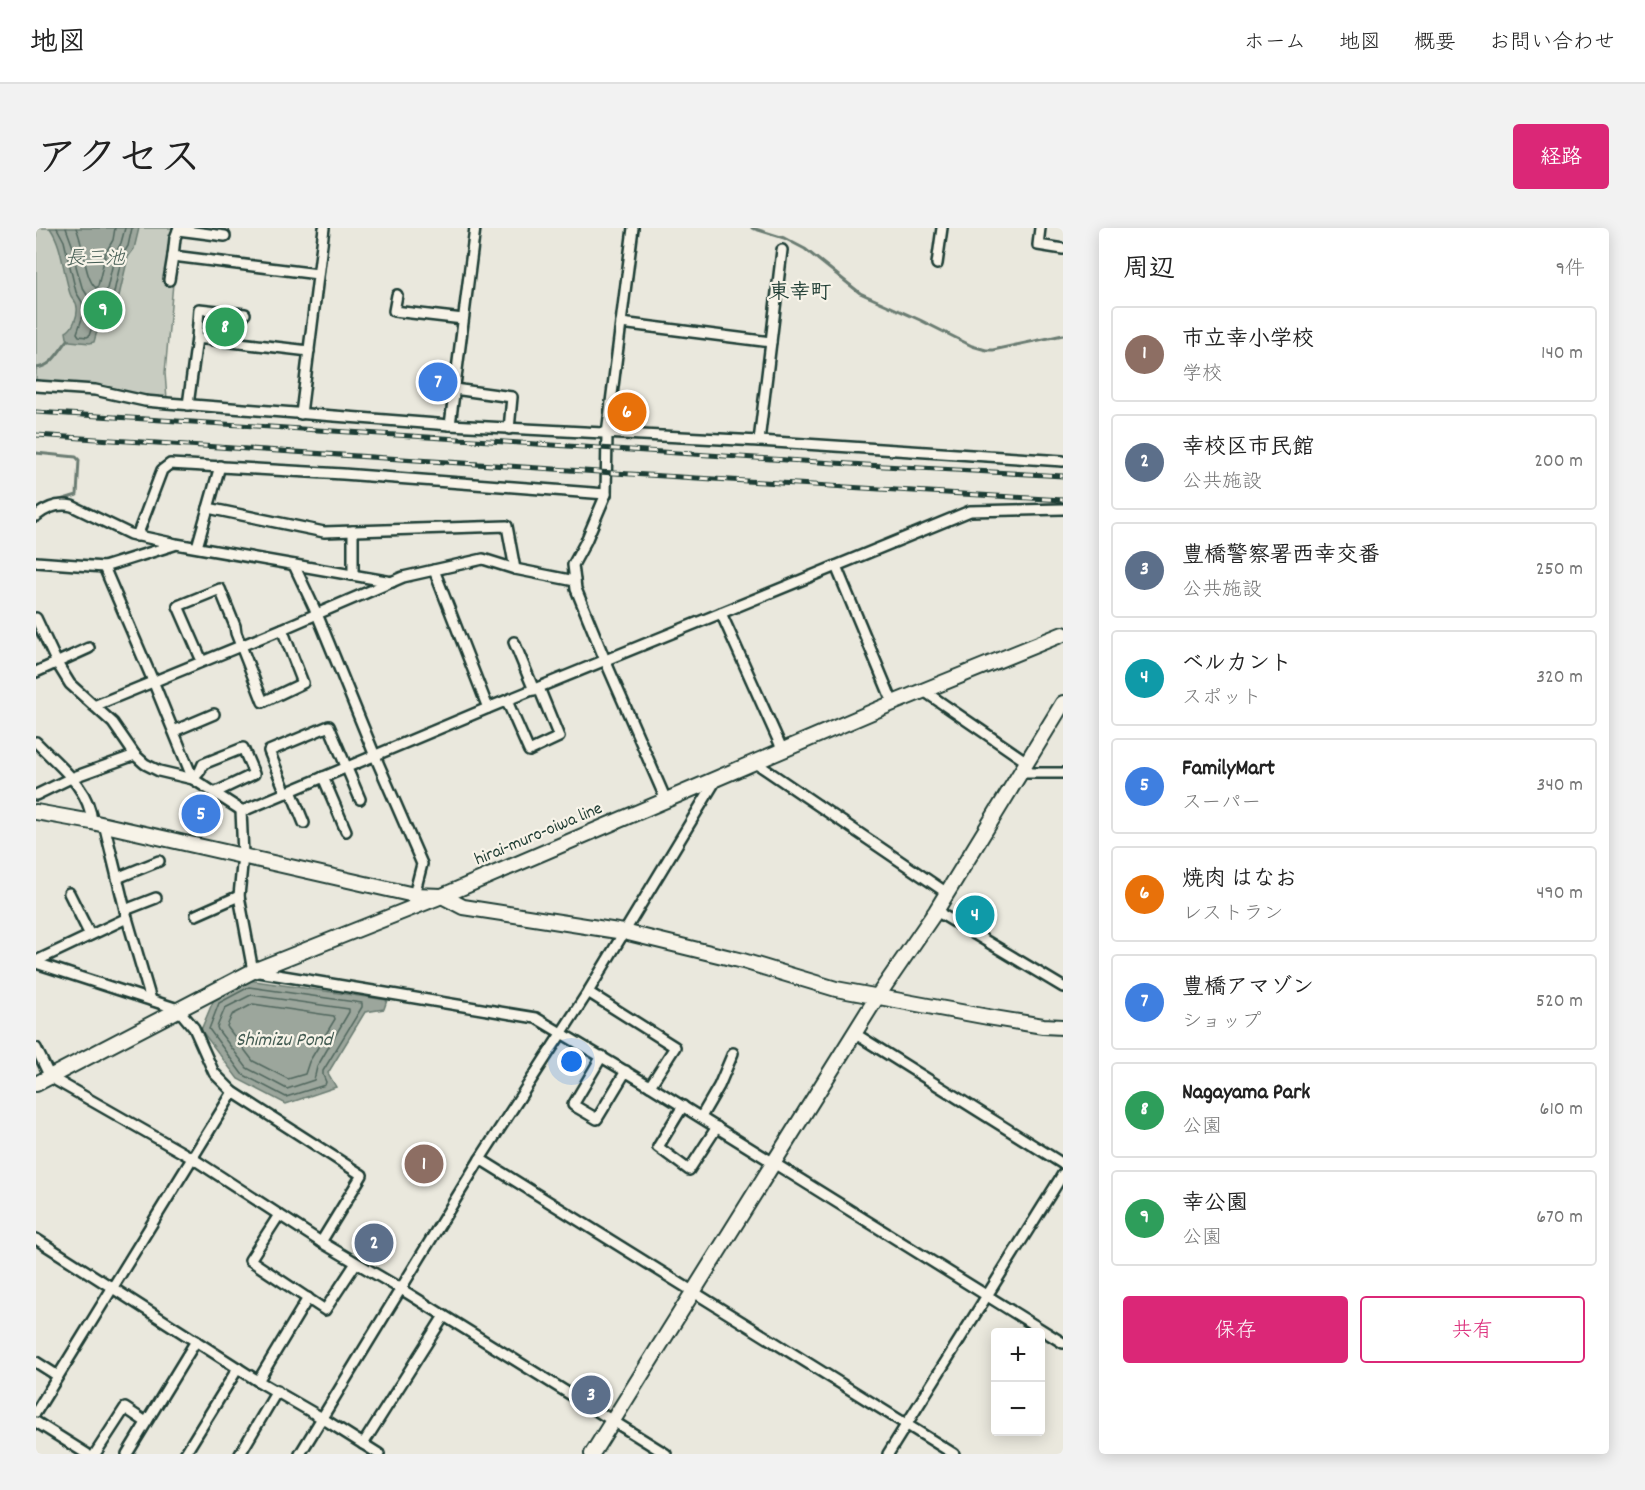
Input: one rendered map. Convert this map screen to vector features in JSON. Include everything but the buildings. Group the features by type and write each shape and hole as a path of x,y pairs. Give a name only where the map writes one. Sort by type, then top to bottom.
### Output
{"street":[{"path":"301,414 324,228"},
{"path":"450,425 475,228"},
{"path":"633,228 607,434 606,494 573,565 576,590 604,660 666,800"},
{"path":"937,264 942,228"},
{"path":"1040,228 1038,245 1063,249"},
{"path":"169,280 175,238 179,229 225,236"},
{"path":"759,441 782,250"},
{"path":"173,256 318,274"},
{"path":"397,295 394,311 463,319"},
{"path":"188,405 199,309 245,314"},
{"path":"621,323 771,342"},
{"path":"196,339 309,351"},
{"path":"36,386 95,390 145,401 450,425 759,441 1063,461"},
{"path":"454,389 513,397 509,429"},
{"path":"137,536 162,470 170,464 606,494"},
{"path":"197,547 220,466"},
{"path":"36,516 46,509 72,506 114,528 137,536 392,582"},
{"path":"208,508 324,532 507,526 515,569"},
{"path":"36,618 57,663 70,684 113,723 135,755 145,764 159,771 193,779 241,810 245,810 604,660 970,512 1063,509"},
{"path":"353,531 353,575"},
{"path":"36,562 104,567 176,544"},
{"path":"94,706 403,577 483,559 515,569 575,581"},
{"path":"294,565 317,614 422,864 414,895"},
{"path":"836,566 893,703"},
{"path":"104,567 193,779"},
{"path":"434,570 488,708"},
{"path":"202,661 178,606 220,589 262,702 303,683 282,629"},
{"path":"721,613 783,751"},
{"name":"hirai-muro-oiwa line","path":"36,1084 253,971 442,896 893,703 1063,634"},
{"path":"507,701 529,751 559,737 514,642"},
{"path":"36,672 89,648"},
{"path":"924,691 1023,767 1063,773"},
{"path":"592,1454 877,997 936,911 1063,703"},
{"path":"174,731 214,714"},
{"path":"304,823 269,750 329,726 360,799"},
{"path":"36,742 82,789 98,823 117,878 151,1000"},
{"path":"193,779 203,764 243,748 254,774 214,793"},
{"path":"36,795 71,778 135,755"},
{"path":"756,763 947,893"},
{"path":"323,777 346,831"},
{"path":"300,1454 480,1159 588,992 716,780"},
{"path":"241,810 243,855 239,896 253,971 536,1018 701,1117 1063,1343"},
{"path":"36,812 98,823 414,895 442,896 463,907 624,932 877,997 1043,1026 1063,1027"},
{"path":"117,878 159,861"},
{"path":"69,893 90,935"},
{"path":"196,915 239,896"},
{"path":"37,959 90,935 156,898"},
{"path":"936,911 1063,987"},
{"path":"37,959 178,1009 194,1028 214,1073 233,1092 362,1175 321,1242"},
{"path":"588,992 675,1047 650,1086"},
{"path":"855,1034 1063,1164"},
{"path":"36,1048 50,1077 192,1158 321,1242 666,1454"},
{"path":"701,1117 719,1086 733,1053"},
{"path":"602,1056 573,1105 597,1119 626,1071"},
{"path":"36,1412 233,1092"},
{"path":"683,1107 658,1148 690,1170 717,1127"},
{"path":"480,1159 954,1454"},
{"path":"888,1454 1063,1174"},
{"path":"279,1215 250,1260 326,1310 356,1263"},
{"path":"36,1239 258,1381 379,1454"},
{"path":"258,1381 308,1298"},
{"path":"363,1444 444,1316"},
{"path":"127,1454 196,1341"},
{"path":"36,1362 58,1376"},
{"path":"185,1454 238,1368"},
{"path":"240,1454 277,1391"},
{"path":"95,1454 125,1408 146,1422"},
{"path":"36,1422 87,1454"}],"shaded area":[{"path":"36,228 174,228 171,235 166,281 173,283 165,373 167,399 132,394 102,386 36,383"}],"water":[{"name":"長三池","path":"50,228 139,228 134,249 128,257 116,309 97,331 94,342 70,341 67,338 66,332 74,322 77,306 71,296 59,247"},
{"name":"Shimizu Pond","path":"248,980 387,1000 384,1009 365,1012 328,1073 336,1087 286,1104 238,1079 201,1030 214,999"}],"waterway":[{"path":"752,228 784,238 805,249 860,293 972,346 993,350 1063,335"},
{"path":"36,368 51,361 68,340"},
{"path":"36,453 76,457 79,460 77,495 44,505 36,510"},
{"path":"36,633 47,652"}],"railway":[{"path":"36,412 1063,476"},
{"path":"36,435 1063,500"}],"place":[{"name":"幸公園","path":"103,310"},
{"name":"Nagayama Park","path":"225,327"},
{"name":"豊橋アマゾン","path":"438,382"},
{"name":"焼肉 はなお","path":"627,412"},
{"name":"FamilyMart","path":"201,814"},
{"name":"ベルカント","path":"975,915"},
{"name":"市立幸小学校","path":"424,1164"},
{"name":"幸校区市民館","path":"374,1243"},
{"name":"豊橋警察署西幸交番","path":"591,1395"}],"district":[{"name":"東幸町","path":"800,294"}]}
